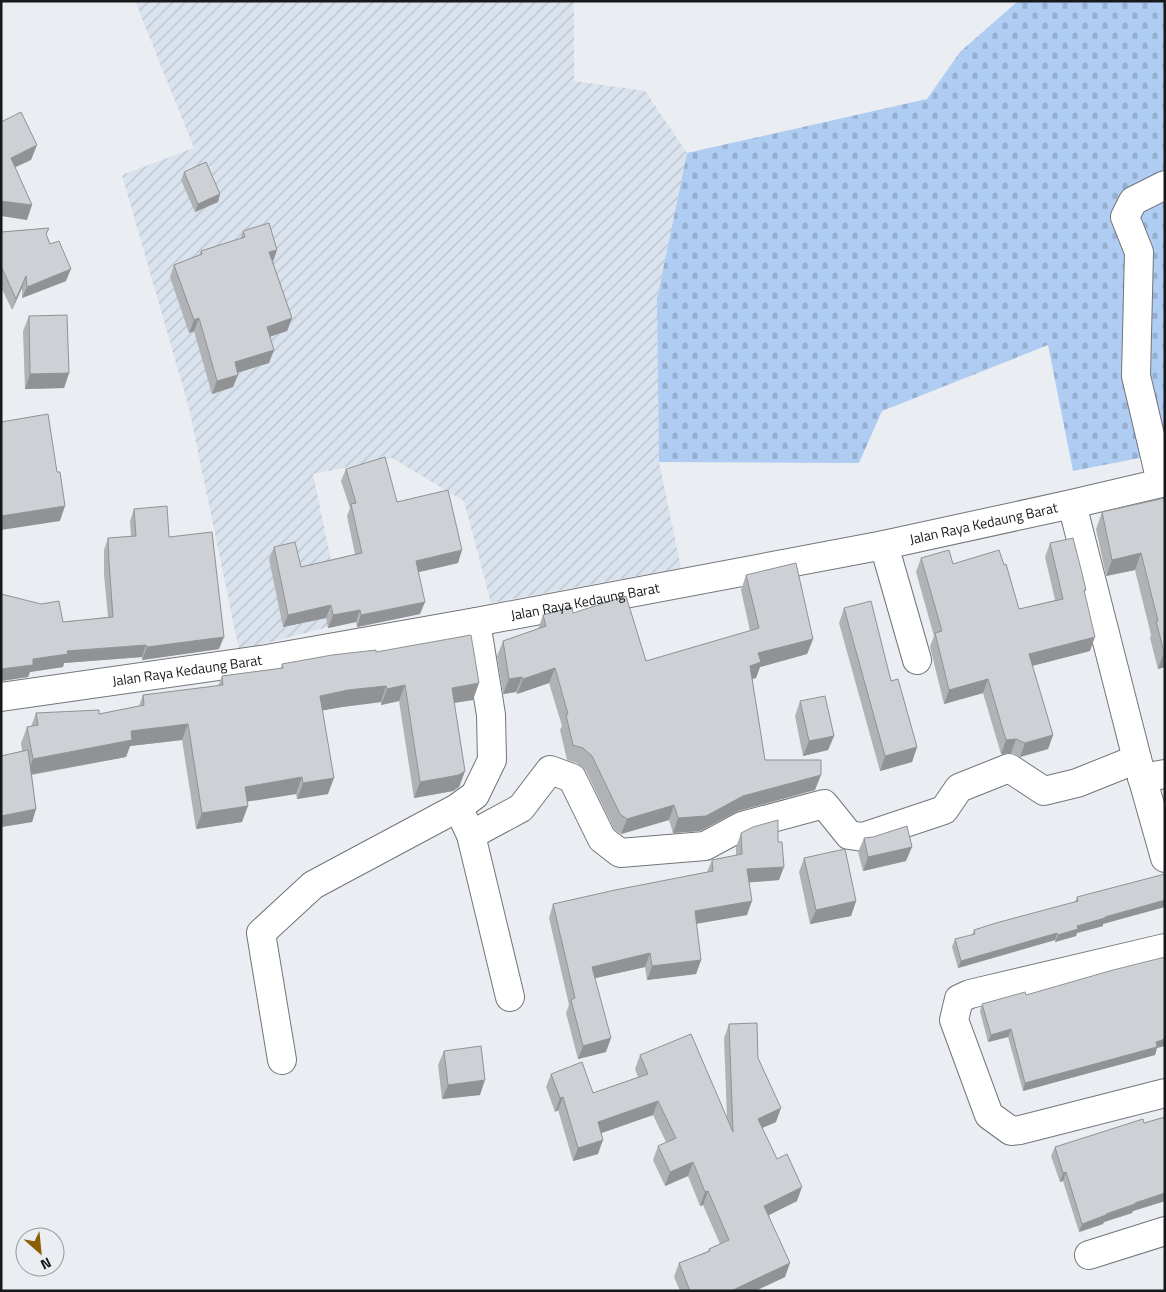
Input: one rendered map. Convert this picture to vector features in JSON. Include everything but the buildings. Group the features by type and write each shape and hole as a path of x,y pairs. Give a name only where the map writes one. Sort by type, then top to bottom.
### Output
{"street":[{"path":"1163,482 1136,376 1139,252 1125,217 1133,201 1165,185"},
{"name":"Jalan Raya Kedaung Barat","path":"1,697 267,659 476,622 884,545 1163,482"},
{"path":"1072,504 1148,770 1165,858"},
{"path":"884,545 917,660"},
{"path":"282,1060 261,933 313,885 457,808 475,795 492,760 491,715 476,622"},
{"path":"471,835 521,808 550,770 572,778 602,839 620,853 705,846 742,826 824,804 849,835 863,837 944,810 959,788 1009,768 1044,791 1148,770"},
{"path":"457,808 471,835 510,998"},
{"path":"1165,948 970,994 959,999 954,1020 989,1114 1011,1131 1165,1093"},
{"path":"1089,1254 1165,1231"}],"shaded area":[{"path":"135,1 574,1 574,81 645,91 687,153 657,299 659,462 681,568 491,603 464,501 392,458 313,474 344,623 239,650 189,408 122,175 194,148"}],"green space":[{"path":"1018,1 1165,1 1165,453 1073,471 1048,345 882,411 859,463 659,462 657,299 687,153 927,99 960,52"}]}
